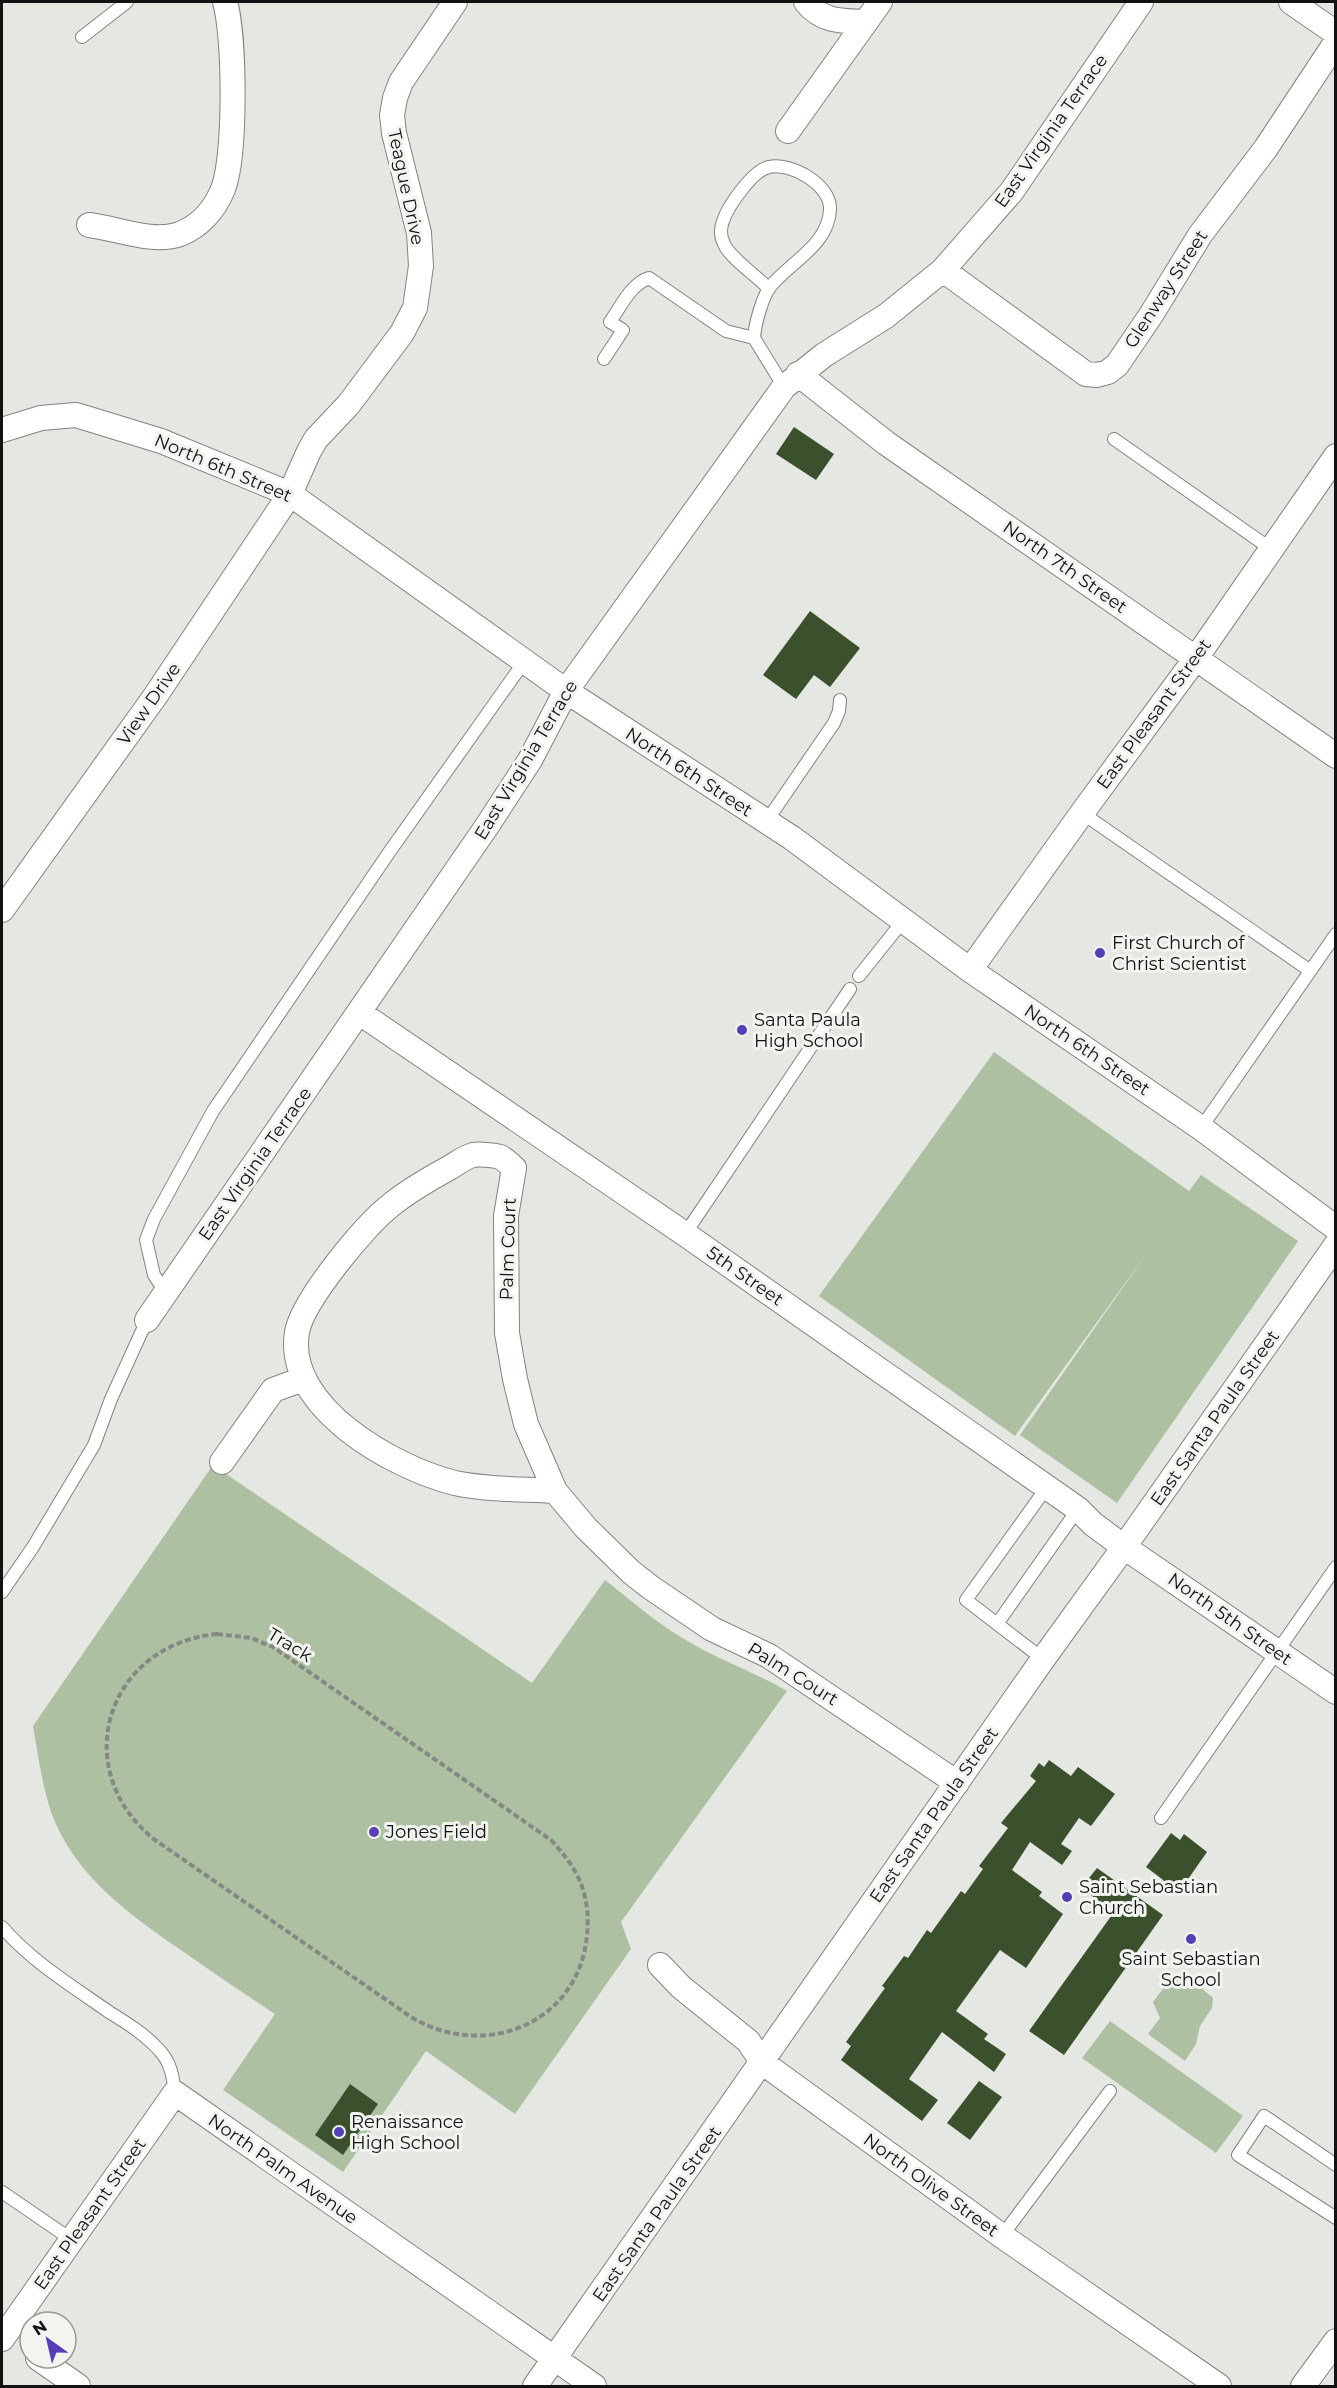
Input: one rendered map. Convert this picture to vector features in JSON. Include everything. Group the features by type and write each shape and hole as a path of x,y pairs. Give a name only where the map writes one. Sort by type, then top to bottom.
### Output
{"street":[{"path":"89,225 166,237 192,228 204,219 218,201 226,179 231,129 232,56 225,2"},
{"name":"Teague Drive","path":"290,494 316,439 349,404 402,333 415,308 421,266 419,233 394,133 392,116 401,82 455,2"},
{"path":"806,2 824,18 836,21 866,22"},
{"path":"788,131 880,2"},
{"name":"East Virginia Terrace","path":"147,1320 360,1013 530,760 566,691 791,381 824,355 886,316 943,270 1012,190 1141,2"},
{"path":"1291,2 1335,33"},
{"name":"Glenway Street","path":"943,270 1086,374 1097,375 1108,372 1122,357 1200,235 1266,148 1335,42"},
{"name":"North 7th Street","path":"791,381 886,443 1335,756"},
{"name":"North 6th Street","path":"2,430 41,418 76,416 161,441 290,494 566,691 792,838 970,970 1201,1128 1335,1228"},
{"name":"East Pleasant Street","path":"970,970 1196,658 1335,456"},
{"name":"View Drive","path":"2,910 156,695 290,494"},
{"name":"5th Street","path":"360,1013 685,1234 1047,1487 1124,1547"},
{"name":"Palm Court","path":"555,1491 479,1487 455,1483 391,1459 345,1426 312,1394 303,1379 296,1355 300,1323 305,1310 342,1258 390,1205 472,1155 500,1157 514,1168 506,1216 507,1333 526,1424 555,1491 586,1528 630,1572 650,1587 712,1629 769,1656 957,1783"},
{"name":"East Santa Paula Street","path":"535,2386 1335,1245"},
{"path":"222,1462 273,1390 303,1379"},
{"name":"North 5th Street","path":"1124,1547 1335,1692"},
{"name":"North Olive Street","path":"660,1965 681,1987 748,2041 763,2063 1002,2236 1219,2386"},
{"name":"East Pleasant Street","path":"2,2335 175,2093"},
{"name":"North Palm Avenue","path":"175,2093 594,2386"},
{"path":"2,2335 18,2345"},
{"path":"1303,2386 1335,2340"},
{"path":"55,2370 78,2386"}],"lane":[{"path":"82,37 127,2"},
{"path":"754,339 755,320 769,289 810,249 824,231 830,216 827,195 815,182 781,166 768,167 754,175 722,222 720,234 729,251 769,289"},
{"path":"604,359 623,330 610,322 635,286 649,278 726,331 754,339 791,381"},
{"path":"1114,440 1271,549"},
{"path":"166,1293 154,1275 146,1240 154,1218 213,1111 390,852 524,662"},
{"path":"766,822 834,723 839,711 840,700"},
{"path":"1082,813 1310,970"},
{"path":"859,976 903,921"},
{"path":"1201,1128 1335,934"},
{"path":"685,1234 850,989"},
{"name":"East Virginia Terrace","path":"2,1592 33,1547 94,1445 111,1399 147,1320"},
{"path":"1043,1659 966,1600 1047,1487"},
{"path":"997,1624 1078,1509"},
{"path":"1161,1818 1335,1567"},
{"path":"2,1927 28,1953 133,2028 161,2051 172,2069 175,2093"},
{"path":"1002,2236 1110,2091"},
{"path":"1335,2165 1264,2116 1238,2155 1335,2218"},
{"path":"2,2193 72,2240"}],"path":[{"name":"Track","path":"234,1635 251,1638 273,1647 551,1840 567,1858 579,1878 586,1901 587,1938 583,1958 576,1974 554,2005 522,2026 486,2037 447,2034 411,2018 155,1840 129,1815 117,1794 109,1769 108,1729 120,1694 135,1672 146,1661 163,1649 200,1636 234,1635"}],"green space":[{"path":"994,1052 1189,1191 1201,1175 1298,1241 1117,1503 1020,1435 1149,1250 1015,1436 819,1296"},
{"name":"Jones Field","path":"213,1465 532,1683 605,1580 668,1629 787,1691 621,1922 631,1949 515,2114 426,2051 343,2172 223,2090 275,2014 147,1926 90,1876 62,1836 51,1812 40,1769 33,1726"},
{"path":"1175,1973 1200,1987 1213,1998 1212,2008 1200,2026 1196,2044 1185,2061 1148,2034 1160,2018 1153,2002"},
{"path":"1110,2021 1243,2116 1216,2153 1082,2058"}],"building":[{"path":"794,427 834,454 816,480 776,454"},
{"path":"810,611 860,648 830,687 814,675 796,699 763,675"},
{"path":"1049,1760 1071,1776 1078,1767 1115,1794 1091,1826 1079,1818 1061,1844 1072,1851 1062,1865 1030,1842 1012,1870 1042,1892 1039,1896 1063,1914 1026,1968 1000,1950 956,2011 988,2034 984,2039 1006,2054 994,2072 942,2032 909,2079 938,2100 922,2121 841,2060 851,2046 846,2042 885,1988 882,1986 904,1956 908,1958 927,1930 931,1933 961,1891 965,1894 983,1869 979,1866 1008,1828 1001,1823 1036,1781 1030,1776 1039,1763 1044,1767"},
{"path":"1171,1833 1180,1840 1184,1834 1207,1852 1179,1892 1146,1867"},
{"path":"1097,1868 1163,1915 1064,2055 1029,2031 1114,1912 1081,1888"},
{"path":"979,2081 1002,2097 970,2140 947,2123"},
{"path":"350,2084 378,2104 343,2155 315,2135"}],"place":[{"name":"First Church of Christ Scientist","path":"1100,953"},
{"name":"Santa Paula High School","path":"742,1030"},
{"name":"Jones Field","path":"374,1832"},
{"name":"Saint Sebastian Church","path":"1067,1897"},
{"name":"Saint Sebastian School","path":"1191,1939"},
{"name":"Renaissance High School","path":"339,2132"}]}
